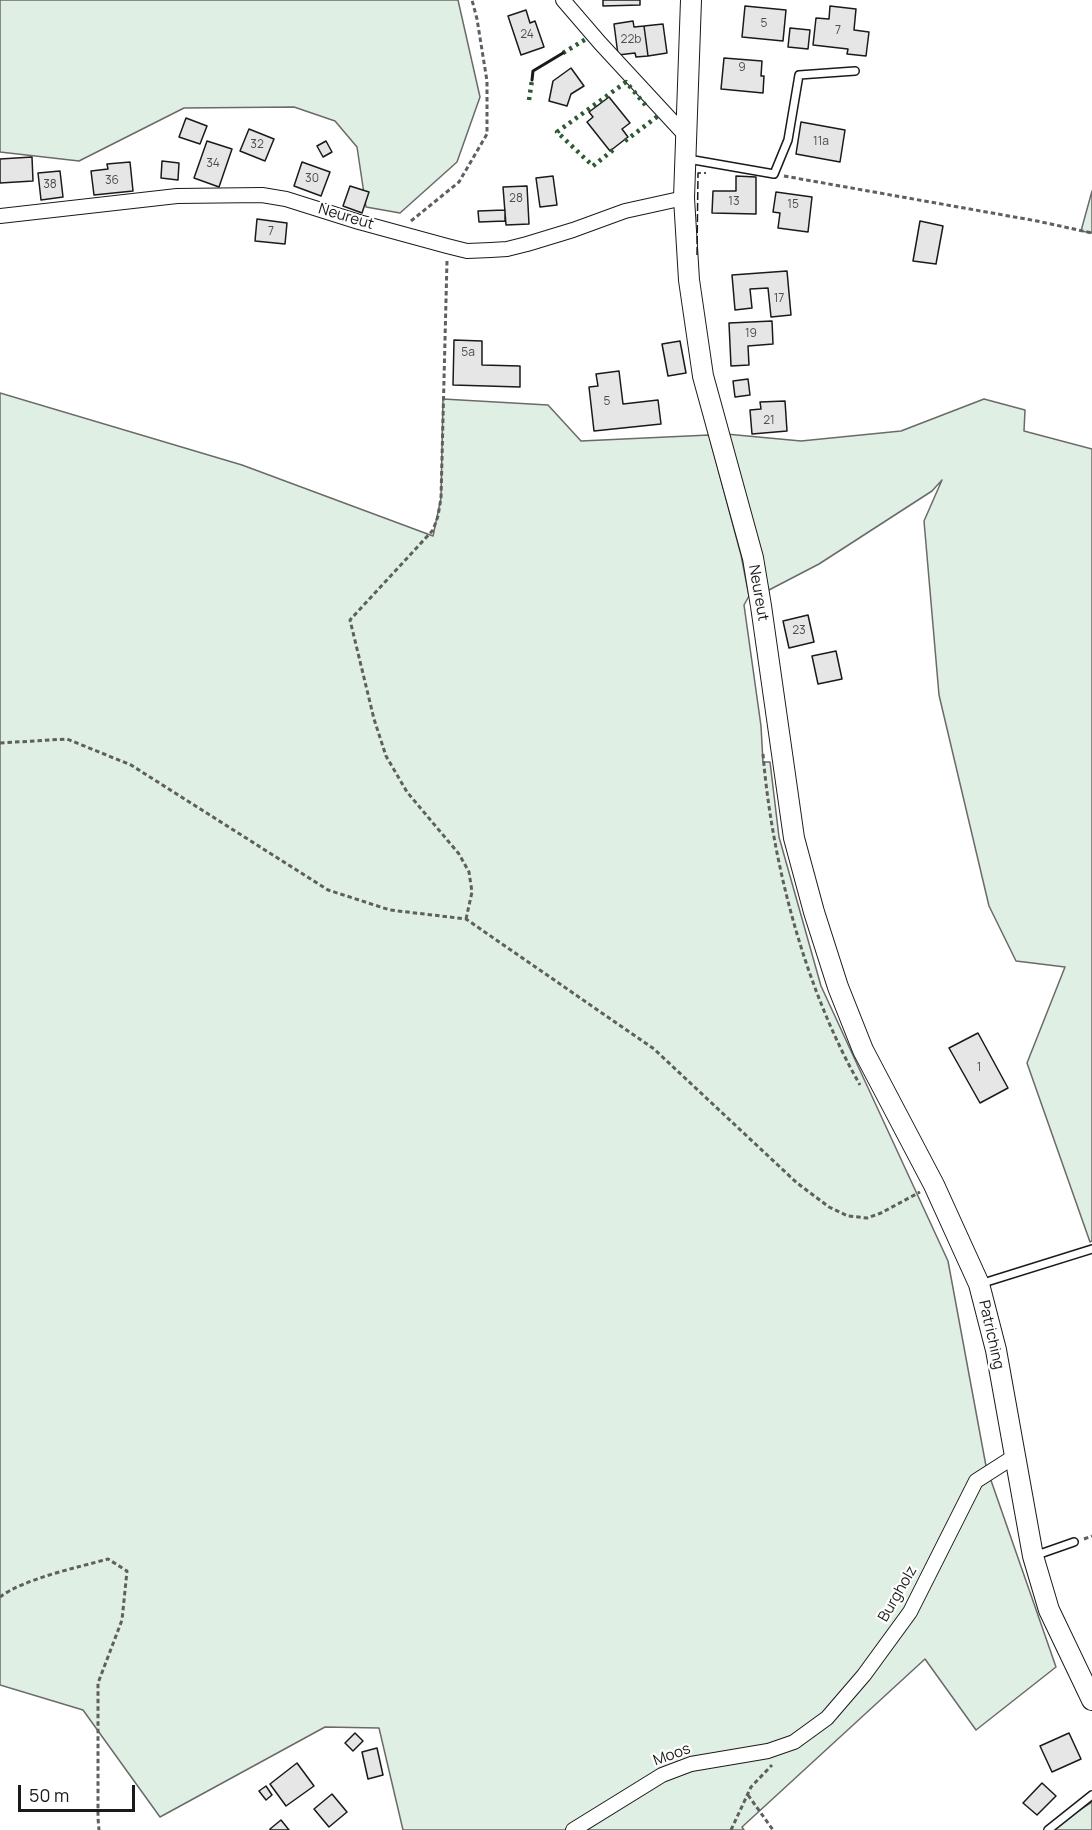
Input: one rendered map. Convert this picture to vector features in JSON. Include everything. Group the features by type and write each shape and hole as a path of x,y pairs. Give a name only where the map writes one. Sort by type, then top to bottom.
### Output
{"street":[{"path":"563,0 600,44 686,136"},
{"name":"Neureut","path":"691,0 684,198 689,280 703,376 753,558 794,838 838,987"},
{"name":"Neureut","path":"0,216 177,196 262,195 286,199 467,251 507,249 573,230 625,211 684,198"},
{"name":"Patriching","path":"838,987 863,1050 927,1193 979,1284 996,1350 1033,1556 1049,1610 1092,1700"},
{"name":"Burgholz","path":"794,1742 827,1718 864,1676 910,1612 975,1481 1015,1456"},
{"name":"Moos","path":"573,1830 662,1774 691,1764 768,1750 794,1742"}],"lane":[{"path":"685,159 774,174 788,140 799,75 855,71"},
{"path":"979,1284 1092,1249"},
{"path":"1033,1556 1074,1542"},
{"path":"1048,1830 1092,1795"}],"path":[{"path":"396,232 459,182 487,134 487,81 472,0"},
{"path":"774,174 1092,233"},
{"path":"447,246 441,498 438,516 433,530 420,546 350,620 374,719 386,756 407,792 459,854 469,872 472,892 466,919"},
{"path":"0,742 67,739 131,765 328,890 390,910 466,919 654,1049 797,1183 829,1207 848,1216 867,1218 927,1193"},
{"path":"762,748 767,802 783,879 812,981 846,1061 864,1091"},
{"path":"0,1597 47,1576 108,1559 127,1571 122,1620 98,1683 99,1830"},
{"path":"731,1830 751,1787 772,1764"},
{"path":"748,1794 773,1830"}],"green space":[{"path":"0,0 458,0 480,97 457,162 400,213 366,207 357,147 335,121 294,107 184,108 79,161 0,152"},
{"path":"1092,191 1092,233 1081,231"},
{"path":"0,393 242,465 433,536 441,498 443,399 548,405 581,441 709,435 741,555 749,596 744,605 761,726 763,762 770,762 779,837 821,986 948,1261 986,1466 1056,1667 976,1730 925,1659 742,1827 744,1830 403,1830 379,1728 325,1727 160,1817 83,1710 0,1685"},
{"path":"984,399 1025,410 1024,431 1092,449 1092,1241 1090,1242 1027,1063 1065,967 1016,961 989,906 939,695 924,521 942,480 932,491 819,564 767,591 726,434 801,441 901,431"},
{"path":"1092,1802 1092,1830 1048,1830"}],"building":[{"path":"603,0 640,0 640,5 603,6"},
{"path":"745,6 786,10 783,41 742,37"},
{"path":"830,6 856,9 854,30 869,32 866,56 847,54 848,49 813,45 816,18 829,19"},
{"path":"526,10 530,23 535,21 544,47 521,55 508,16"},
{"path":"633,21 634,27 644,26 648,56 636,57 635,53 618,55 614,24"},
{"path":"663,24 667,53 648,56 644,26"},
{"path":"790,28 810,30 808,49 788,47"},
{"path":"724,58 762,61 763,93 721,89"},
{"path":"571,68 584,86 571,94 567,106 549,101 553,81"},
{"path":"609,97 630,123 622,129 628,137 610,151 587,122 593,117 589,112"},
{"path":"186,118 207,126 200,144 179,137"},
{"path":"801,122 845,130 840,162 796,154"},
{"path":"249,129 274,139 265,161 240,151"},
{"path":"207,141 232,149 219,187 194,178"},
{"path":"326,141 332,152 323,157 317,146"},
{"path":"32,157 33,181 0,183 0,159"},
{"path":"162,161 179,163 178,180 161,178"},
{"path":"130,162 133,191 94,195 91,171 108,169 107,164"},
{"path":"302,162 330,172 321,196 294,186"},
{"path":"60,171 63,197 41,200 38,173"},
{"path":"553,176 557,205 540,207 536,178"},
{"path":"736,176 756,177 756,214 712,213 713,191 736,191"},
{"path":"350,186 369,192 362,213 343,206"},
{"path":"527,186 529,224 506,225 503,187"},
{"path":"776,192 812,197 808,232 778,228 780,213 773,212"},
{"path":"505,210 505,221 479,222 478,211"},
{"path":"257,219 287,223 285,244 255,241"},
{"path":"920,221 943,226 936,264 913,261"},
{"path":"787,271 791,315 771,317 768,288 750,289 752,308 735,310 732,275"},
{"path":"772,321 773,344 748,346 749,365 731,366 729,323"},
{"path":"454,340 482,341 482,365 520,366 520,387 453,385"},
{"path":"680,341 686,373 668,376 662,344"},
{"path":"619,371 623,404 658,400 661,424 594,431 589,387 598,386 596,374"},
{"path":"748,379 750,395 735,397 733,381"},
{"path":"785,401 787,431 752,434 750,410 761,409 760,402"},
{"path":"808,615 814,642 789,648 783,621"},
{"path":"836,651 842,679 818,684 812,656"},
{"path":"978,1033 1008,1088 980,1103 949,1048"},
{"path":"355,1733 363,1741 353,1751 345,1743"},
{"path":"1069,1733 1081,1759 1052,1772 1040,1746"},
{"path":"377,1748 383,1775 368,1779 362,1752"},
{"path":"297,1763 314,1786 286,1806 270,1784"},
{"path":"1042,1783 1056,1796 1037,1815 1023,1803"},
{"path":"266,1786 272,1795 266,1800 259,1791"},
{"path":"332,1794 347,1812 329,1827 314,1809"},
{"path":"281,1820 289,1830 270,1830 270,1829"}],"hedge":[{"path":"563,53 586,39"},
{"path":"529,100 532,80"},
{"path":"613,150 593,166 557,132 626,82 647,107"},
{"path":"625,141 658,116"}],"fence":[{"path":"697,255 698,173 706,173"}],"wall":[{"path":"532,80 533,71 563,53"}]}
